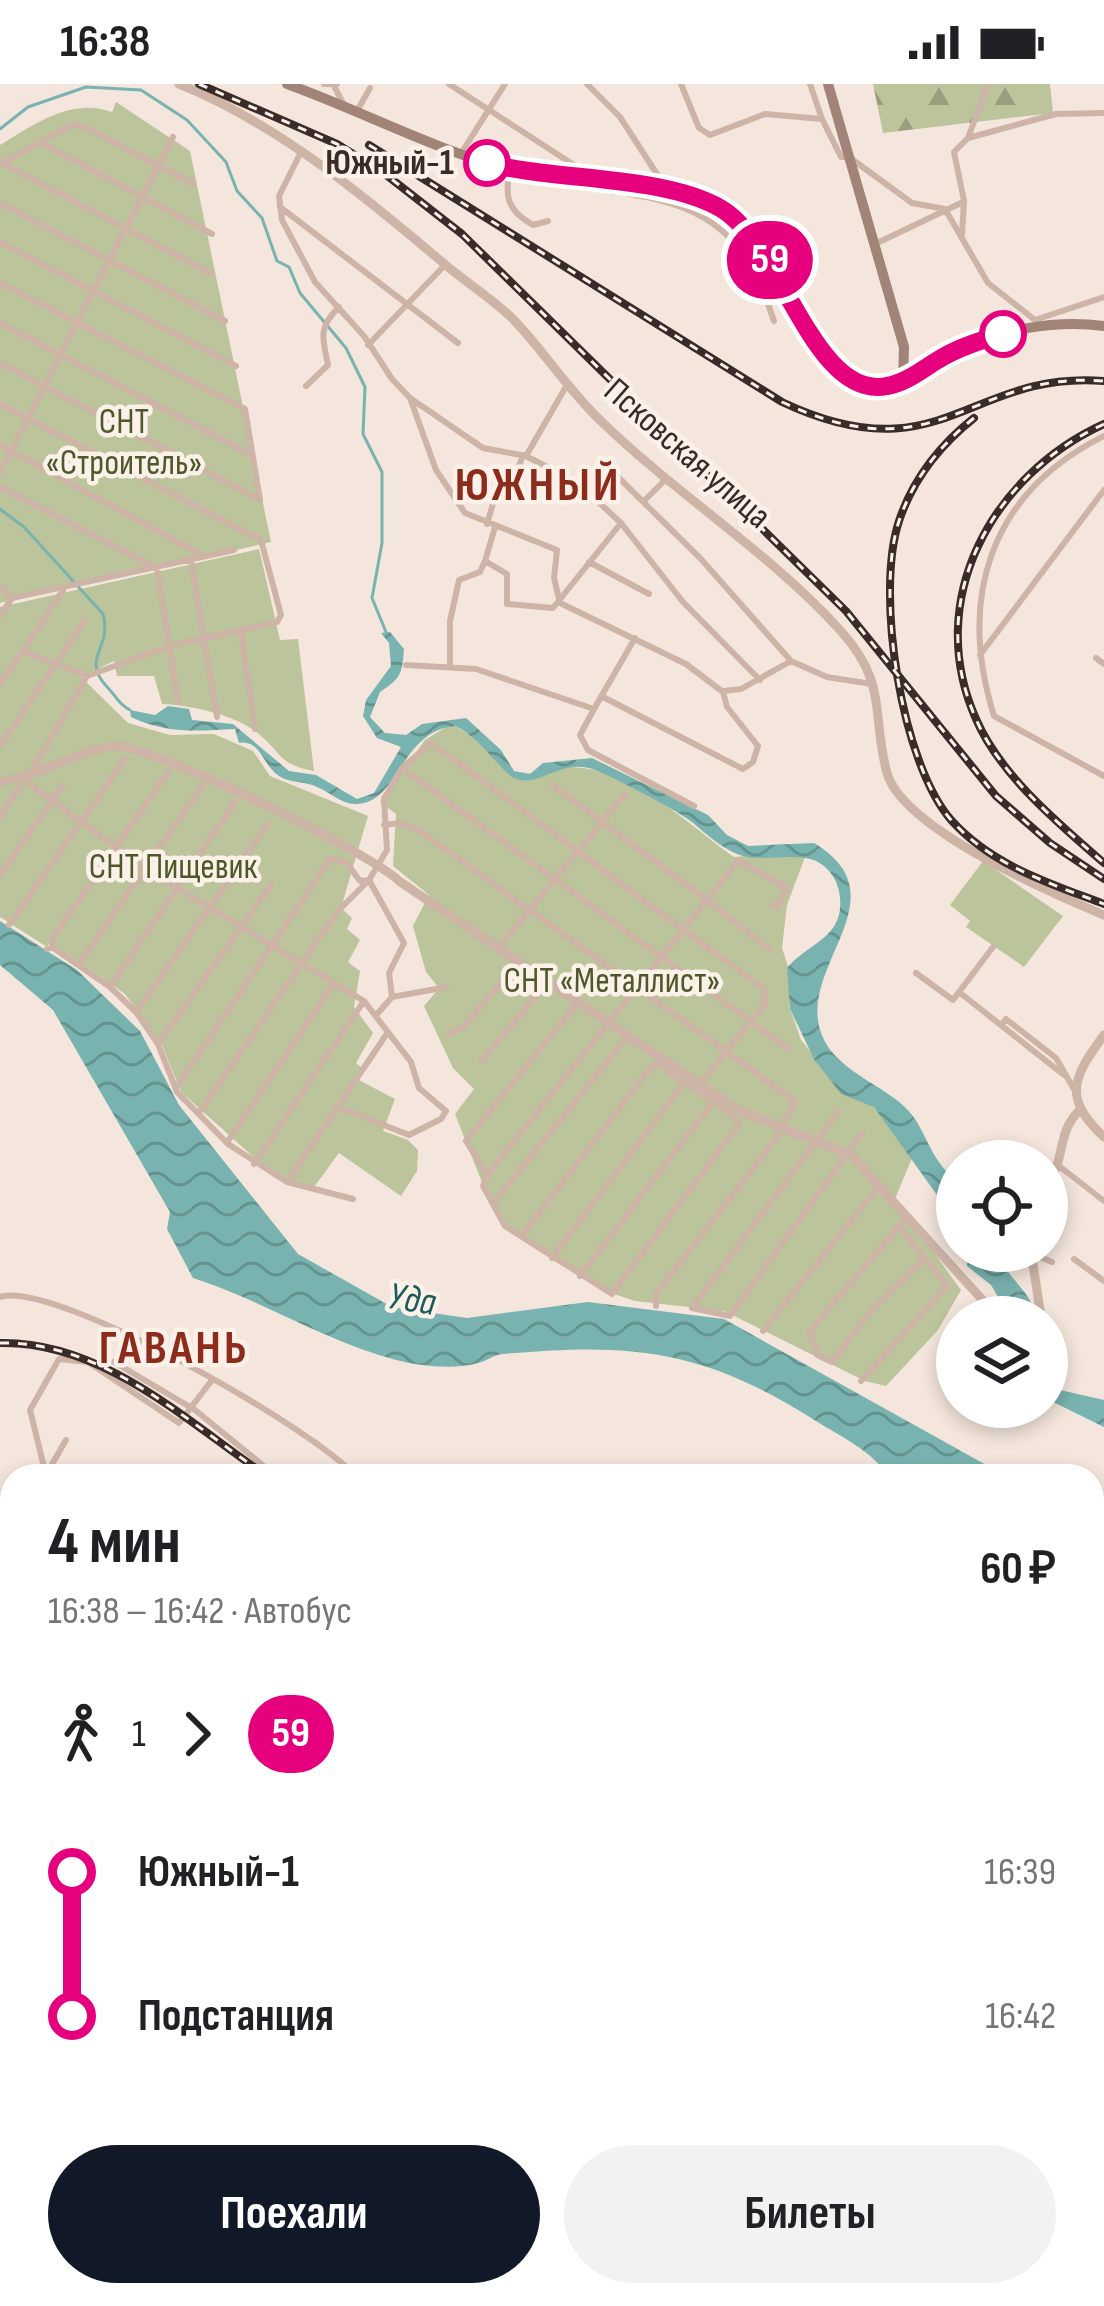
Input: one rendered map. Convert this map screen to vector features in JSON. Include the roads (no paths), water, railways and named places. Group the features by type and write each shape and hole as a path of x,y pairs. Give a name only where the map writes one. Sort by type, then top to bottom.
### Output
{"main road":[{"path":"287,84 460,155 511,170 602,183 652,182 751,232 831,364 866,386 903,381 938,359 1003,334 1066,324 1104,326"},
{"path":"828,84 904,347 903,381"},
{"path":"904,347 938,359"}],"street":[{"name":"Псковская улица","path":"179,84 213,98 300,154 509,315 602,423 743,537 843,633 875,685 889,779 959,843 1037,887 1104,915"},
{"path":"324,84 336,86 350,108 370,88"},
{"path":"449,84 602,183"},
{"path":"460,155 505,84"},
{"path":"586,84 620,117 652,182"},
{"path":"681,84 699,128 710,135 765,113 822,119"},
{"path":"810,84 841,157 849,157 912,203 945,209"},
{"path":"962,239 964,200 954,152 968,138 988,84"},
{"path":"968,138 1056,114 1104,113"},
{"path":"193,184 72,125 1,165 210,273"},
{"path":"0,472 173,137"},
{"path":"38,141 212,234"},
{"path":"277,205 300,154"},
{"path":"511,170 506,194 510,208 533,225 548,221"},
{"path":"580,181 614,191"},
{"path":"629,194 695,203 753,271 774,321"},
{"path":"875,244 964,200"},
{"path":"0,203 225,321"},
{"path":"277,205 458,343"},
{"path":"277,205 315,282 410,398 483,448 525,456 578,483 621,523 683,602 760,680"},
{"path":"945,209 988,283 1035,320 1104,297"},
{"path":"0,242 236,366"},
{"path":"368,345 445,264"},
{"path":"0,283 245,409 248,453 260,500 0,363"},
{"path":"1085,324 1090,304"},
{"path":"1066,324 1090,304"},
{"path":"306,386 328,365 321,344 323,326 339,307"},
{"path":"0,323 248,453"},
{"path":"450,664 457,584 480,572 485,561 499,483 514,475 568,383"},
{"path":"410,398 436,470 465,513 557,550 556,606"},
{"path":"0,404 261,540 281,615 278,622 170,646 87,676 23,651"},
{"path":"1104,436 1065,458 1009,510 994,543 979,656 994,716 1104,776"},
{"path":"0,446 207,557"},
{"path":"578,483 600,467 644,501 791,662 827,676 875,685"},
{"path":"644,501 669,476"},
{"path":"0,487 157,568"},
{"path":"979,656 1104,490"},
{"path":"556,606 621,523"},
{"path":"0,684 68,584 234,550"},
{"path":"191,561 217,717"},
{"path":"485,561 505,569 507,604 556,606 635,638 704,674 723,692 727,707 758,746 748,766 736,768 603,697"},
{"path":"589,562 649,594"},
{"path":"157,568 178,702"},
{"path":"0,586 12,598"},
{"path":"0,616 12,598 63,590"},
{"path":"0,746 85,620"},
{"path":"242,632 255,729"},
{"path":"635,638 580,735 588,750 694,806"},
{"path":"1096,658 1104,664"},
{"path":"723,692 760,680 791,662"},
{"path":"406,665 450,664 594,709"},
{"path":"0,817 87,676"},
{"path":"199,1113 337,912 381,862 389,839 384,799 402,768 431,743 764,989 765,1004 751,1022 727,1052 690,1083 553,1258"},
{"path":"0,782 23,781 116,746 218,781 333,844 381,862 399,881 500,946 520,961 550,981 610,1023 628,1036 714,1101 740,1125 612,1294 505,1226 496,1201 483,1186 487,1175 610,1023 663,957 738,861 787,888 778,907 772,906"},
{"path":"9,925 124,759"},
{"path":"402,768 787,1048"},
{"path":"167,772 49,948 110,987 136,1012 158,1044 176,1088 228,1144 287,1181 353,1199"},
{"path":"23,781 240,930 364,1001 378,1013 411,1062 419,1088 445,1107 441,1119 409,1135 338,1107"},
{"path":"78,965 203,784"},
{"path":"0,875 63,785"},
{"path":"552,785 770,950"},
{"path":"500,946 626,794"},
{"path":"110,987 235,802"},
{"path":"136,1012 268,824"},
{"path":"384,826 410,825 795,1101 656,1294 656,1306"},
{"path":"176,1088 332,857 346,862 360,881 369,880"},
{"path":"369,880 404,944 389,973 392,997"},
{"path":"158,1044 271,885"},
{"path":"916,974 953,1000 993,947"},
{"path":"449,1034 464,1026 520,961"},
{"path":"481,1061 550,981"},
{"path":"228,1144 229,1132 334,983"},
{"path":"378,1013 392,997 447,987"},
{"path":"959,992 1064,1075 1076,1091"},
{"path":"254,1164 364,1001"},
{"path":"487,1175 466,1141 578,1001"},
{"path":"287,1181 388,1032"},
{"path":"1104,1035 1082,1067 1076,1091 1079,1110 1104,1137"},
{"path":"496,1201 628,1036"},
{"path":"521,1237 652,1066 659,1064 737,1110 848,1153 879,1186 947,1286 861,1381"},
{"path":"580,1276 714,1101"},
{"path":"1063,1140 1079,1110"},
{"path":"838,1112 692,1308 730,1316 862,1133"},
{"path":"1068,1173 1104,1201"},
{"path":"763,1331 879,1186"},
{"path":"902,1222 810,1331 817,1354 832,1362 870,1312 925,1258"},
{"path":"902,1222 977,1296"},
{"path":"1074,1259 1104,1281"},
{"path":"0,1297 17,1295 95,1317 212,1380 312,1441 340,1464"},
{"path":"43,1464 30,1410 59,1359 88,1362 179,1423 195,1409 212,1380"},
{"path":"114,1362 195,1409 261,1464"},
{"path":"52,1464 66,1439"}],"water":[{"path":"390,632 404,649 401,670 380,692 370,717 385,733 406,735 422,724 466,718 501,750 514,771 530,774 543,763 592,758 708,815 727,835 748,846 814,843 839,863 849,884 850,907 824,977 819,1026 836,1057 894,1098 917,1122 936,1157 936,1194 874,1107 841,1094 814,1059 790,1009 787,968 838,919 839,891 820,863 801,857 737,854 674,810 595,770 572,767 535,779 516,779 455,726 423,740 383,792 351,804 315,786 279,776 257,749 239,743 235,729 170,729 131,717 130,710 155,715 168,706 189,709 192,720 233,724 289,771 316,775 357,799 374,793 401,747 377,738 363,716 366,700 391,666 389,643 381,633"},
{"path":"0,921 77,970 140,1031 179,1105 298,1254 392,1307 467,1318 588,1302 724,1319 984,1464 878,1464 856,1445 776,1397 703,1365 667,1356 592,1349 499,1355 458,1366 396,1360 193,1278 167,1229 170,1212 53,1010 0,965"},
{"path":"975,1272 1008,1272 1027,1296 998,1296"},
{"path":"1068,1392 1104,1400 1104,1427 1068,1409"}],"waterway":[{"path":"0,129 28,107 86,87 141,90 187,120 226,162 237,191 262,218 277,261 289,267 300,293 346,348 365,387 363,434 382,472 382,543 372,598 386,632"},
{"path":"0,509 24,527 103,614 104,636 96,669 130,710"}],"railway":[{"path":"199,84 337,144 385,174 462,234 846,611 996,796 1050,843 1104,879"},
{"path":"369,145 782,402 836,422 880,429 918,425 1019,390 1058,382 1104,381"},
{"path":"974,418 929,464 912,491 892,552 892,633 906,720 934,795 968,837 1023,872 1104,904"},
{"path":"1104,424 1064,446 1000,508 978,546 964,587 958,630 962,674 987,740 1032,797 1104,863"},
{"path":"0,1343 38,1346 108,1370 174,1409 250,1464"}],"place":[{"name":"Южный-1","path":"487,163"}],"district":[{"name":"ЮЖНЫЙ","path":"538,485"},
{"name":"ГАВАНЬ","path":"174,1348"}],"park label":[{"name":"СНТ «Строитель»","path":"124,442"},
{"name":"СНТ Пищевик","path":"173,867"},
{"name":"СНТ «Металлист»","path":"612,981"}],"water label":[{"name":"Уда","path":"412,1300"}]}
